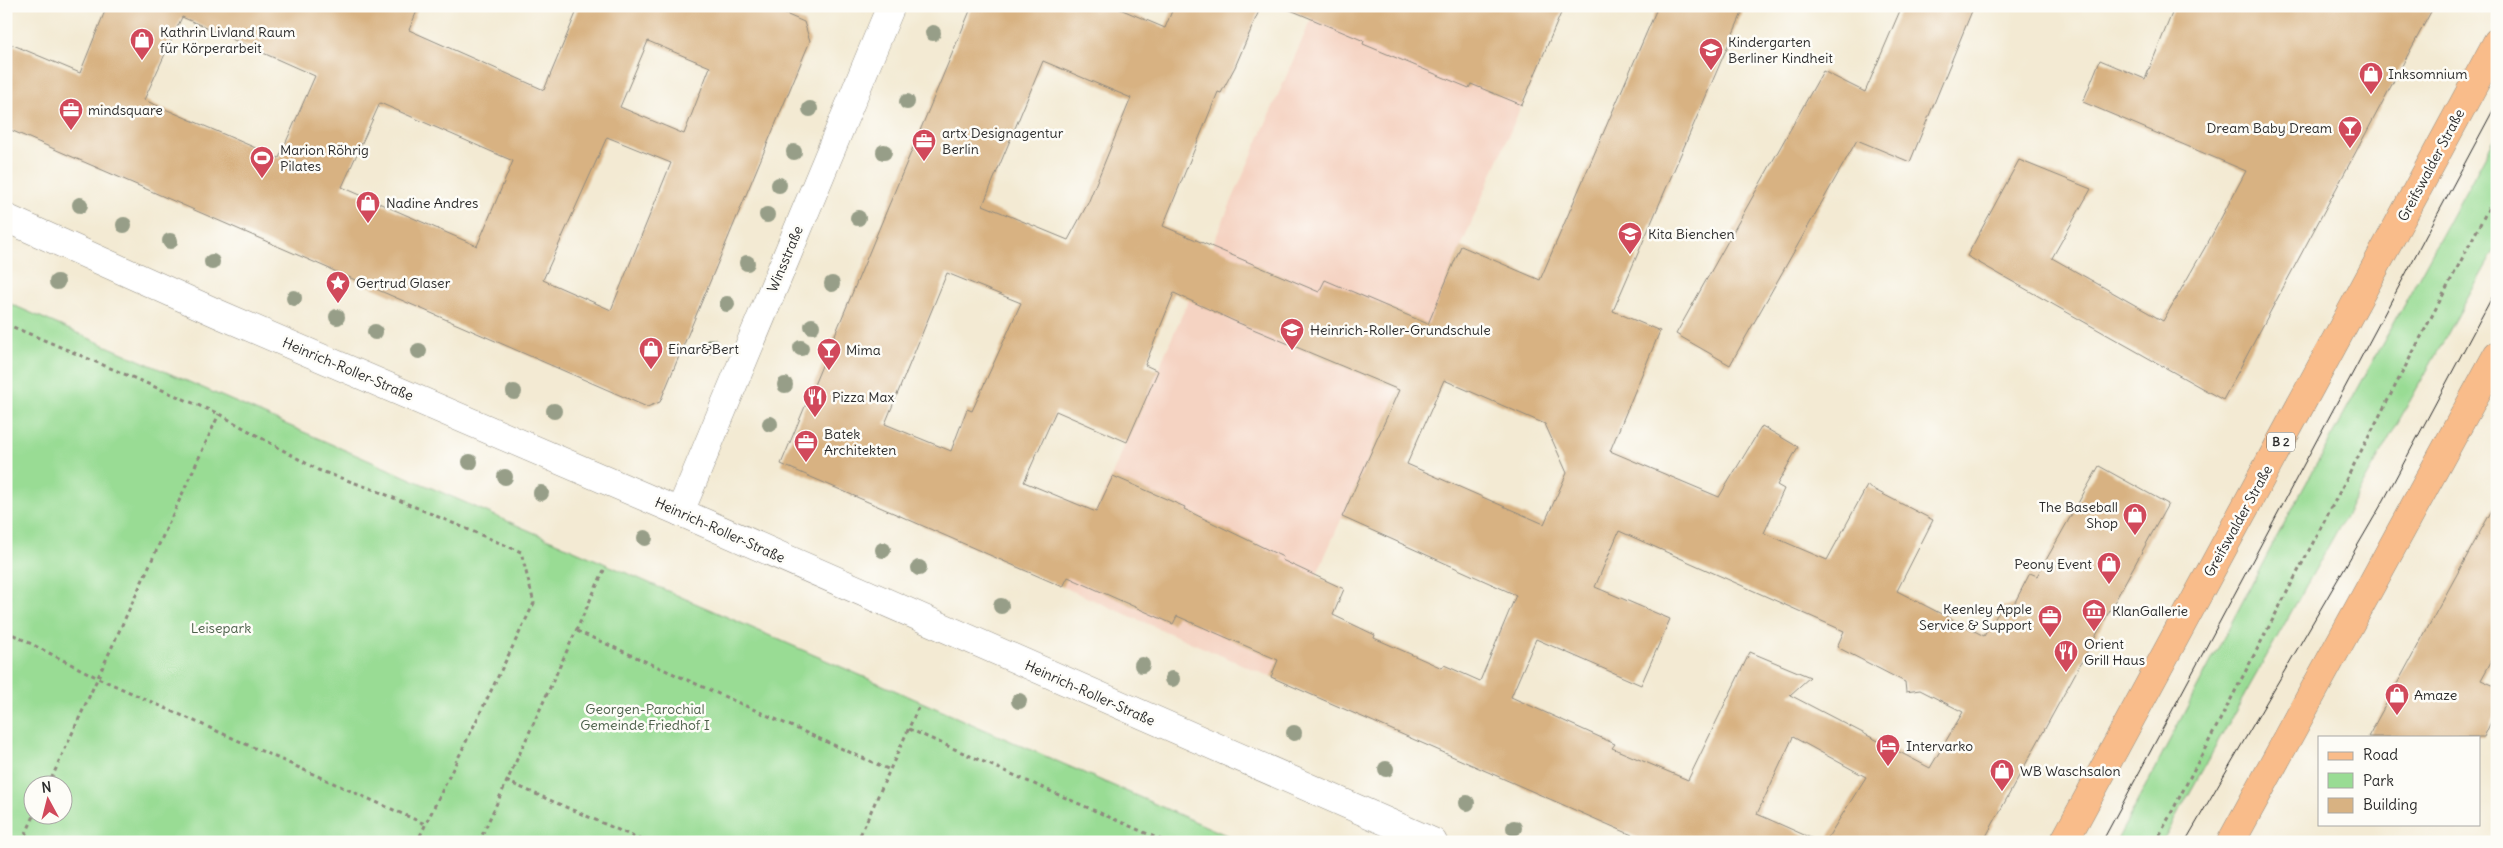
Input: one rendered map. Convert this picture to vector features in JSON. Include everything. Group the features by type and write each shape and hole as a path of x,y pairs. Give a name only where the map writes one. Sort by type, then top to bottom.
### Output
{"main road":[{"name":"Greifswalder Straße","path":"2064,842 2497,42"},
{"path":"2231,842 2497,356"}],"street":[{"name":"Winsstraße","path":"680,512 891,6"},
{"name":"Heinrich-Roller-Straße","path":"6,218 234,320 680,512 1433,842"}],"path":[{"path":"2156,842 2497,192"},
{"path":"6,324 219,414 318,470 375,490 522,552 534,604 417,842"},
{"path":"53,776 219,414"},
{"path":"478,842 604,570"},
{"path":"577,631 890,770"},
{"path":"6,632 98,678 426,824"},
{"path":"857,842 918,708"},
{"path":"909,729 1166,842"},
{"path":"506,781 646,842"},
{"path":"22,842 29,826"}],"shaded area":[{"name":"Heinrich-Roller-Grundschule","path":"1317,6 1564,6 1425,331 1271,677 1063,587"}],"green space":[{"path":"2497,134 2497,246 2162,842 2116,842 2274,542"},
{"name":"Leisepark","path":"6,302 1242,842 6,842"}],"building":[{"path":"107,6 419,6 409,30 544,90 579,6 767,6 804,22 810,41 660,402 647,407 6,128 6,42 80,73","holes":["182,17 315,76 279,158 144,100","648,41 710,67 684,134 620,107","380,103 513,161 477,246 342,187","607,137 671,163 611,310 543,280"]},
{"path":"972,6 1113,6 1165,28 1174,6 1261,6 1235,67 1221,93 1218,92 1163,226 1319,292 1325,280 1428,324 1461,246 1540,280 1658,6 1745,6 1613,311 1660,331 1610,451 1719,497 1762,426 1798,447 1777,485 1784,489 1764,533 1827,560 1867,486 1933,520 1897,591 1984,636 2002,607 2014,604 2030,573 2037,576 2099,466 2168,504 1983,842 1825,842 1866,777 1793,737 1757,814 1820,842 1648,842 1271,677 1278,660 1177,616 1173,624 1068,577 1063,587 781,464","holes":["1043,61 1131,98 1088,203 1068,240 983,205","947,273 1021,303 972,411 967,409 951,451 885,424","1174,293 1234,321 1399,390 1342,517 1516,595 1480,681 1444,665 1442,668 1374,638 1375,635 1333,615 1344,589 1282,560 1283,557 1184,509 1185,507 1113,476 1096,512 1024,482 1056,411 1127,442 1158,371 1145,365","1444,380 1545,424 1567,473 1544,524 1407,464","1619,531 1844,631 1837,647 1905,682 1906,692 1920,690 1963,712 1930,768 1790,695 1810,677 1750,652 1688,780 1612,748 1615,744 1511,697 1536,639 1641,685 1670,619 1595,587"]},
{"path":"1281,6 1564,6 1522,105 1471,84 1469,88 1363,44 1364,41"},
{"path":"1902,6 1974,6 1910,162 1857,140 1730,365 1676,334 1823,71 1865,92"},
{"path":"2175,6 2434,6 2223,400 1967,256 2019,160 2091,189 2052,258 2163,321 2246,171 2083,102 2100,60 2145,79"},
{"path":"2497,501 2497,651 2481,680 2497,687 2497,709 2484,737 2369,736"}],"tram line":[{"path":"2102,842 2497,103"},
{"path":"2185,842 2384,500 2497,288"}],"place":[{"name":"Kathrin Livland Raum für Körperarbeit","path":"142,61"},
{"name":"Kindergarten Berliner Kindheit","path":"1711,71"},
{"name":"Inksomnium","path":"2371,95"},
{"name":"mindsquare","path":"71,131"},
{"name":"Dream Baby Dream","path":"2350,149"},
{"name":"artx Designagentur Berlin","path":"924,162"},
{"name":"Marion Röhrig Pilates","path":"262,179"},
{"name":"Nadine Andres","path":"368,224"},
{"name":"Kita Bienchen","path":"1630,255"},
{"name":"Gertrud Glaser","path":"338,304"},
{"name":"Heinrich-Roller-Grundschule","path":"1292,351"},
{"name":"Einar&Bert","path":"651,370"},
{"name":"Mima","path":"829,371"},
{"name":"Pizza Max","path":"815,418"},
{"name":"Batek Architekten","path":"806,463"},
{"name":"The Baseball Shop","path":"2135,536"},
{"name":"Peony Event","path":"2109,585"},
{"name":"KlanGallerie","path":"2094,632"},
{"name":"Keenley Apple Service & Support","path":"2050,638"},
{"name":"Orient Grill Haus","path":"2066,673"},
{"name":"Amaze","path":"2397,716"},
{"name":"Intervarko","path":"1888,767"},
{"name":"WB Waschsalon","path":"2002,792"}],"park label":[{"name":"Georgen-Parochial Gemeinde Friedhof I","path":"645,718"}]}
